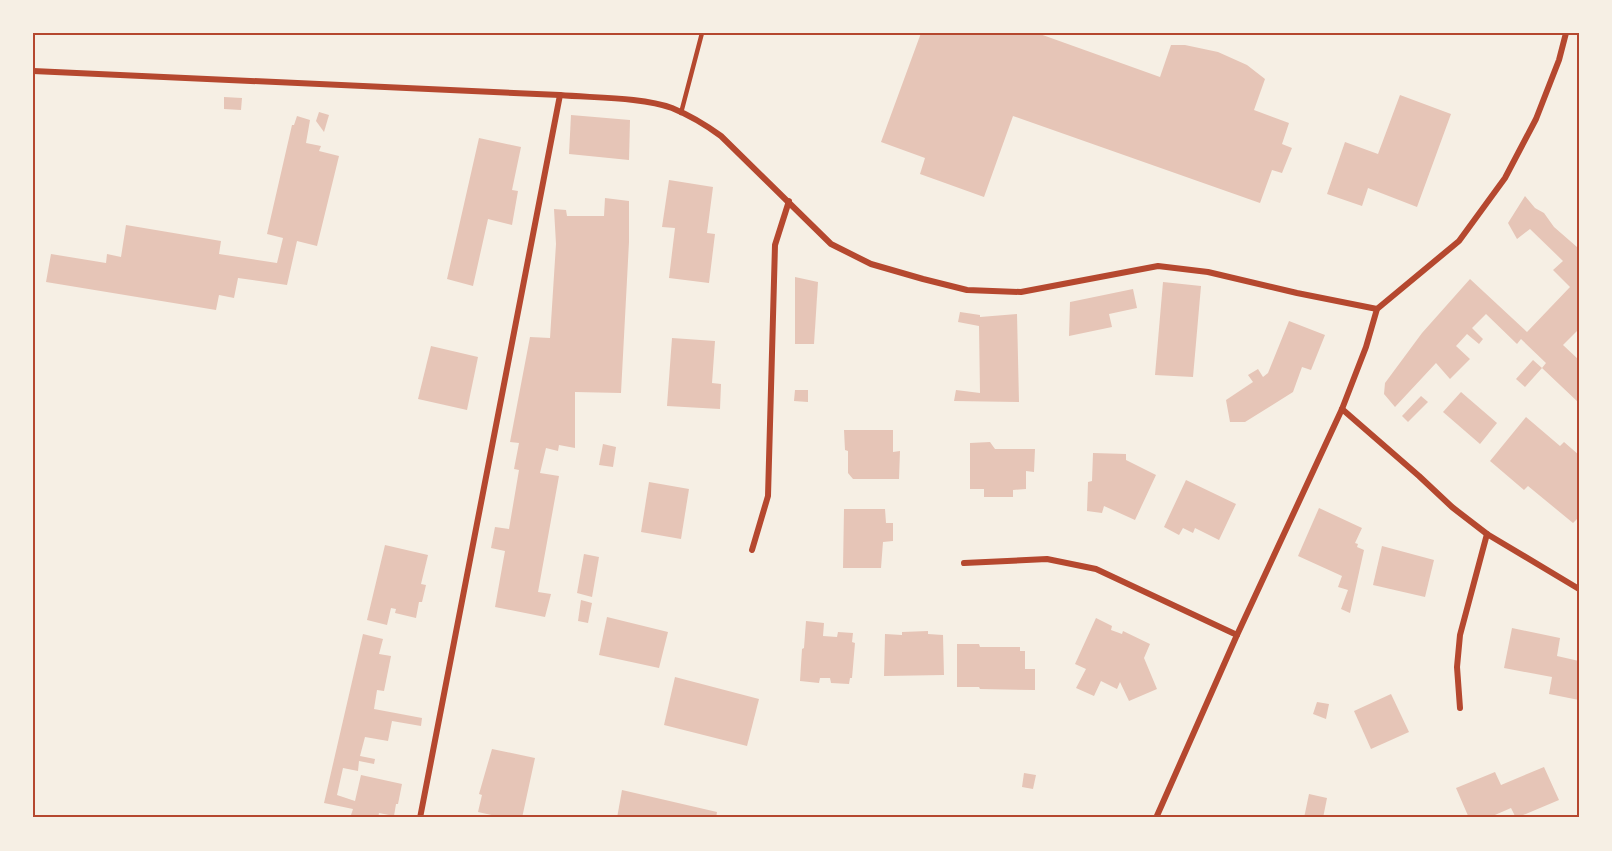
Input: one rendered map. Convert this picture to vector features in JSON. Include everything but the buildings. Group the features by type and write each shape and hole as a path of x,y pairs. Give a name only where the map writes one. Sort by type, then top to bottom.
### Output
{"street":[{"path":"1156,818 1237,635 1342,409 1366,347 1377,309 1459,241 1505,178 1536,119 1559,60 1566,33"},
{"path":"33,71 560,95 637,101 671,108 721,136 831,244 871,264 967,290 1021,292 1158,266 1208,272 1377,309"},
{"path":"420,818 560,95"},
{"path":"752,550 768,496 775,245 789,201"},
{"path":"1342,409 1452,507 1487,534 1579,589"},
{"path":"1460,708 1457,667 1460,635 1487,534"},
{"path":"964,563 1047,559 1096,569 1237,635"}],"lane":[{"path":"681,113 702,33"}]}
